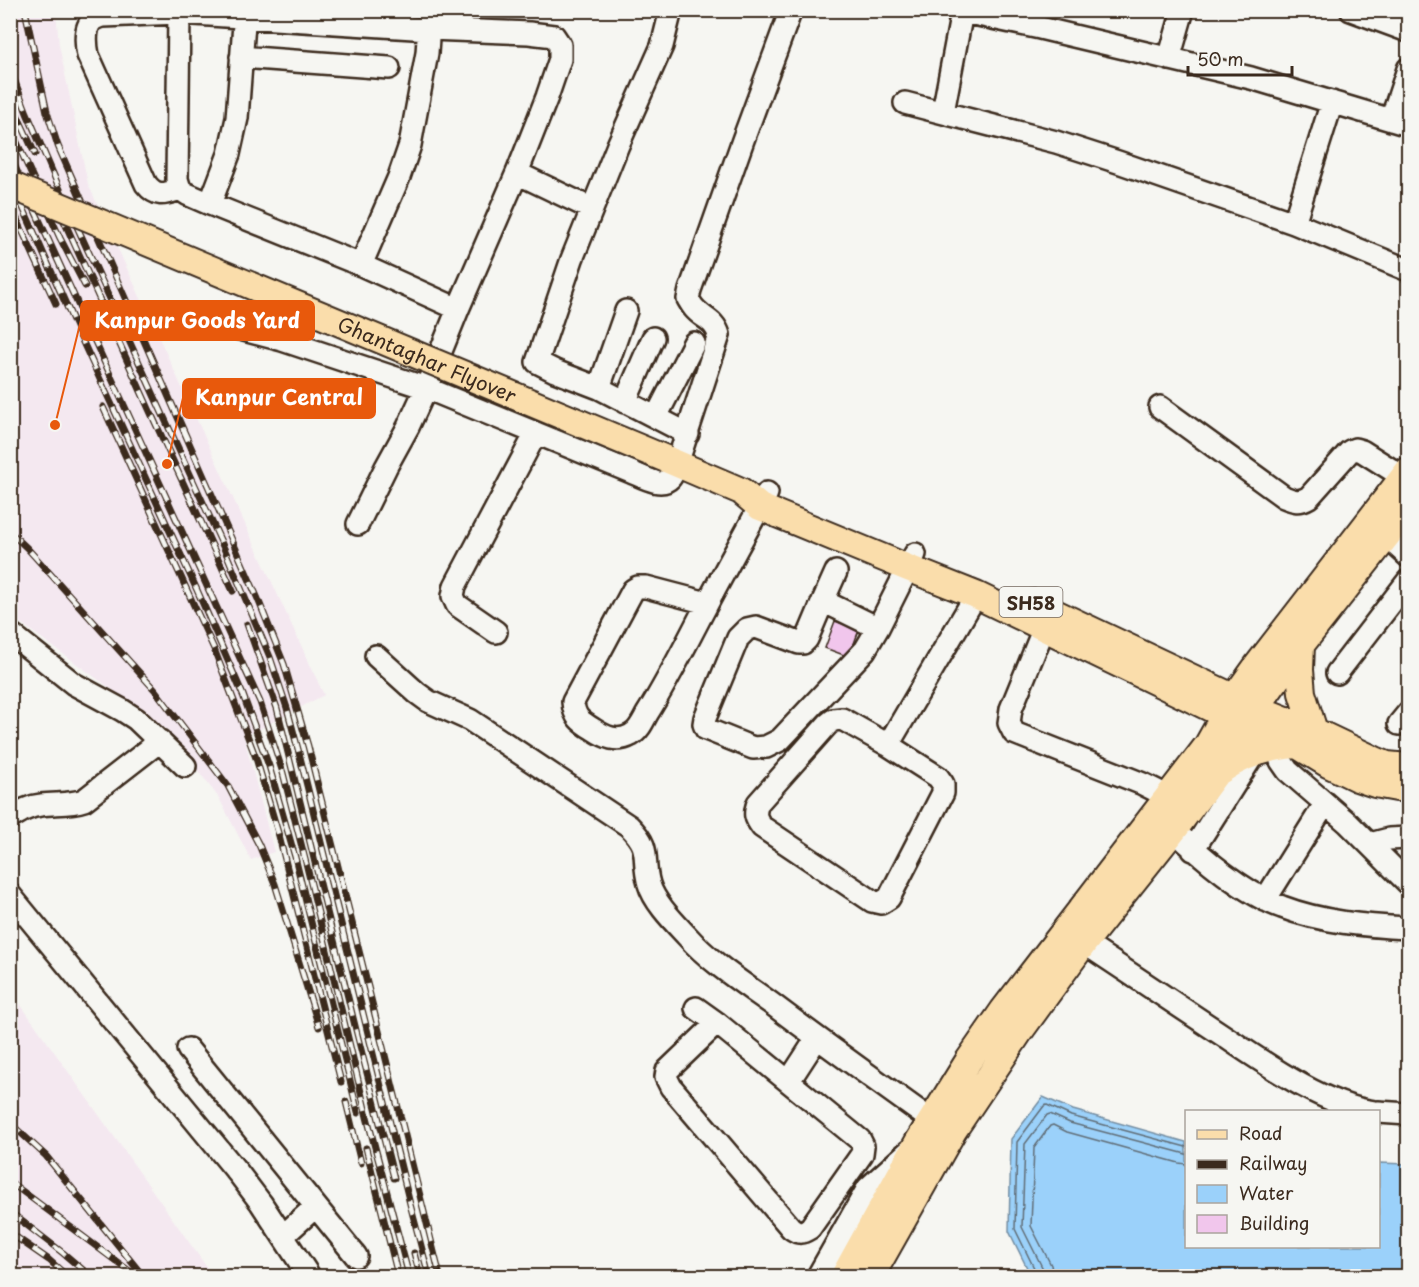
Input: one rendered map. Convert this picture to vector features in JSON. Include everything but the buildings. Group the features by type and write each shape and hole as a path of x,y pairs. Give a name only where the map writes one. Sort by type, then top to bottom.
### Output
{"main road":[{"name":"Ghantaghar Flyover","path":"10,185 671,462"},
{"name":"SH58","path":"671,462 912,561 1044,628 1241,711"},
{"path":"844,1276 918,1142 942,1126 1020,1031 1084,943 1215,775 1257,666 1406,474"},
{"path":"871,1276 932,1169 942,1126 969,1060 1003,1011 1207,746 1301,645 1408,509"},
{"name":"SH58","path":"912,561 982,579 1200,682 1286,744 1357,778 1375,784 1408,788"},
{"path":"1215,775 1233,762 1286,744 1302,693 1301,645"},
{"path":"1200,682 1257,666"},
{"name":"SH58","path":"1286,744 1387,765 1408,766"}],"street":[{"path":"670,10 662,46 618,145 572,259 537,362 599,388 688,434"},
{"path":"217,323 282,340 426,388 656,482 665,482 670,478 671,462 688,434 719,335 711,321 695,309 688,299 690,290 790,10"},
{"path":"1169,58 1183,10"},
{"path":"1351,10 1408,31"},
{"path":"943,112 958,11 1251,78 1400,123 1408,69"},
{"path":"179,13 177,179 180,189 186,194 361,265 458,309"},
{"path":"180,189 165,194 156,194 146,184 88,55 87,30 91,21 103,16 179,13 430,20 554,36 561,45 560,58 547,97 426,388 358,524"},
{"path":"210,204 229,154 237,118 244,14"},
{"path":"361,265 399,177 410,145 427,53 430,20"},
{"path":"241,57 389,68"},
{"path":"1294,223 1332,102"},
{"path":"905,103 1056,142 1294,223 1408,270"},
{"path":"517,173 592,209"},
{"path":"599,388 626,311"},
{"path":"625,402 653,338"},
{"path":"656,417 694,343"},
{"path":"1160,407 1284,497 1293,501 1302,501 1309,497 1350,451 1355,449 1406,474"},
{"path":"496,632 457,605 453,596 455,586 536,433"},
{"path":"707,603 646,586 633,590 573,702 575,714 580,722 614,740 622,739 637,730 660,694 707,603 756,497"},
{"path":"1387,537 1408,556"},
{"path":"836,572 807,639 803,643 756,627 747,629 738,638 705,718 706,729 753,748 766,747 780,740 865,650 912,561"},
{"path":"1337,673 1408,581"},
{"path":"888,745 976,595"},
{"path":"823,601 878,628"},
{"path":"1044,628 1011,709 1009,723 1014,733 1143,784 1167,796"},
{"path":"10,633 74,684 136,719 186,766"},
{"path":"376,656 428,701 470,720 629,826 644,845 649,884 653,895 688,938 714,961 817,1038 942,1126"},
{"path":"842,719 888,745 938,777 943,784 943,794 889,898 881,903 872,901 762,827 756,819 755,812 758,803 833,720 842,719"},
{"path":"10,818 22,810 41,804 74,803 84,800 160,741"},
{"path":"1286,744 1281,761 1288,771 1348,823 1408,883"},
{"path":"1193,850 1286,744"},
{"path":"1265,900 1325,804"},
{"path":"1174,830 1193,850 1244,887 1282,908 1352,923 1408,928"},
{"path":"1370,844 1401,837 1408,838"},
{"path":"10,895 216,1145 261,1203 309,1276"},
{"path":"1084,943 1263,1062 1303,1085 1336,1101 1362,1110"},
{"path":"696,1008 717,1023 853,1133 863,1146 862,1154 810,1228 802,1233 796,1233 791,1228 671,1087 666,1077 667,1071 717,1023"},
{"path":"789,1081 817,1038"},
{"path":"188,1049 356,1256"},
{"path":"1380,1112 1408,1114"},
{"path":"818,1276 868,1188 918,1142"},
{"path":"283,1236 315,1207"}],"shaded area":[{"path":"11,11 56,11 59,45 88,184 324,695 244,737 274,852 251,860 219,798 166,729 11,616"},
{"path":"11,991 213,1276 11,1276"}],"water":[{"path":"1043,1097 1073,1110 1185,1142 1185,1248 1380,1248 1380,1163 1408,1164 1408,1276 1031,1276 1009,1231 1011,1139"}],"railway":[{"path":"25,10 47,112 58,146 258,599 284,664 308,746 440,1276"},
{"path":"10,69 58,185 227,555 270,657 299,753 429,1276"},
{"path":"10,99 35,154"},
{"path":"10,127 60,238 85,286"},
{"path":"10,156 260,702 283,773 367,1117 409,1276"},
{"path":"10,178 243,695 269,766 295,857 358,1113"},
{"path":"10,204 56,304"},
{"path":"60,212 233,591"},
{"path":"103,407 214,649 256,758 279,836 341,1082"},
{"path":"10,532 155,690 228,786 259,845 275,884 319,1027"},
{"path":"247,624 277,708 394,1178"},
{"path":"346,1102 361,1163"},
{"path":"10,1123 46,1156 143,1276"},
{"path":"366,1148 398,1276"},
{"path":"10,1182 136,1276"},
{"path":"10,1212 90,1276"},
{"path":"10,1233 49,1260 67,1276"},
{"path":"414,1253 420,1276"}],"place":[{"name":"Kanpur Goods Yard","path":"55,425"},
{"name":"Kanpur Central","path":"167,464"}]}
